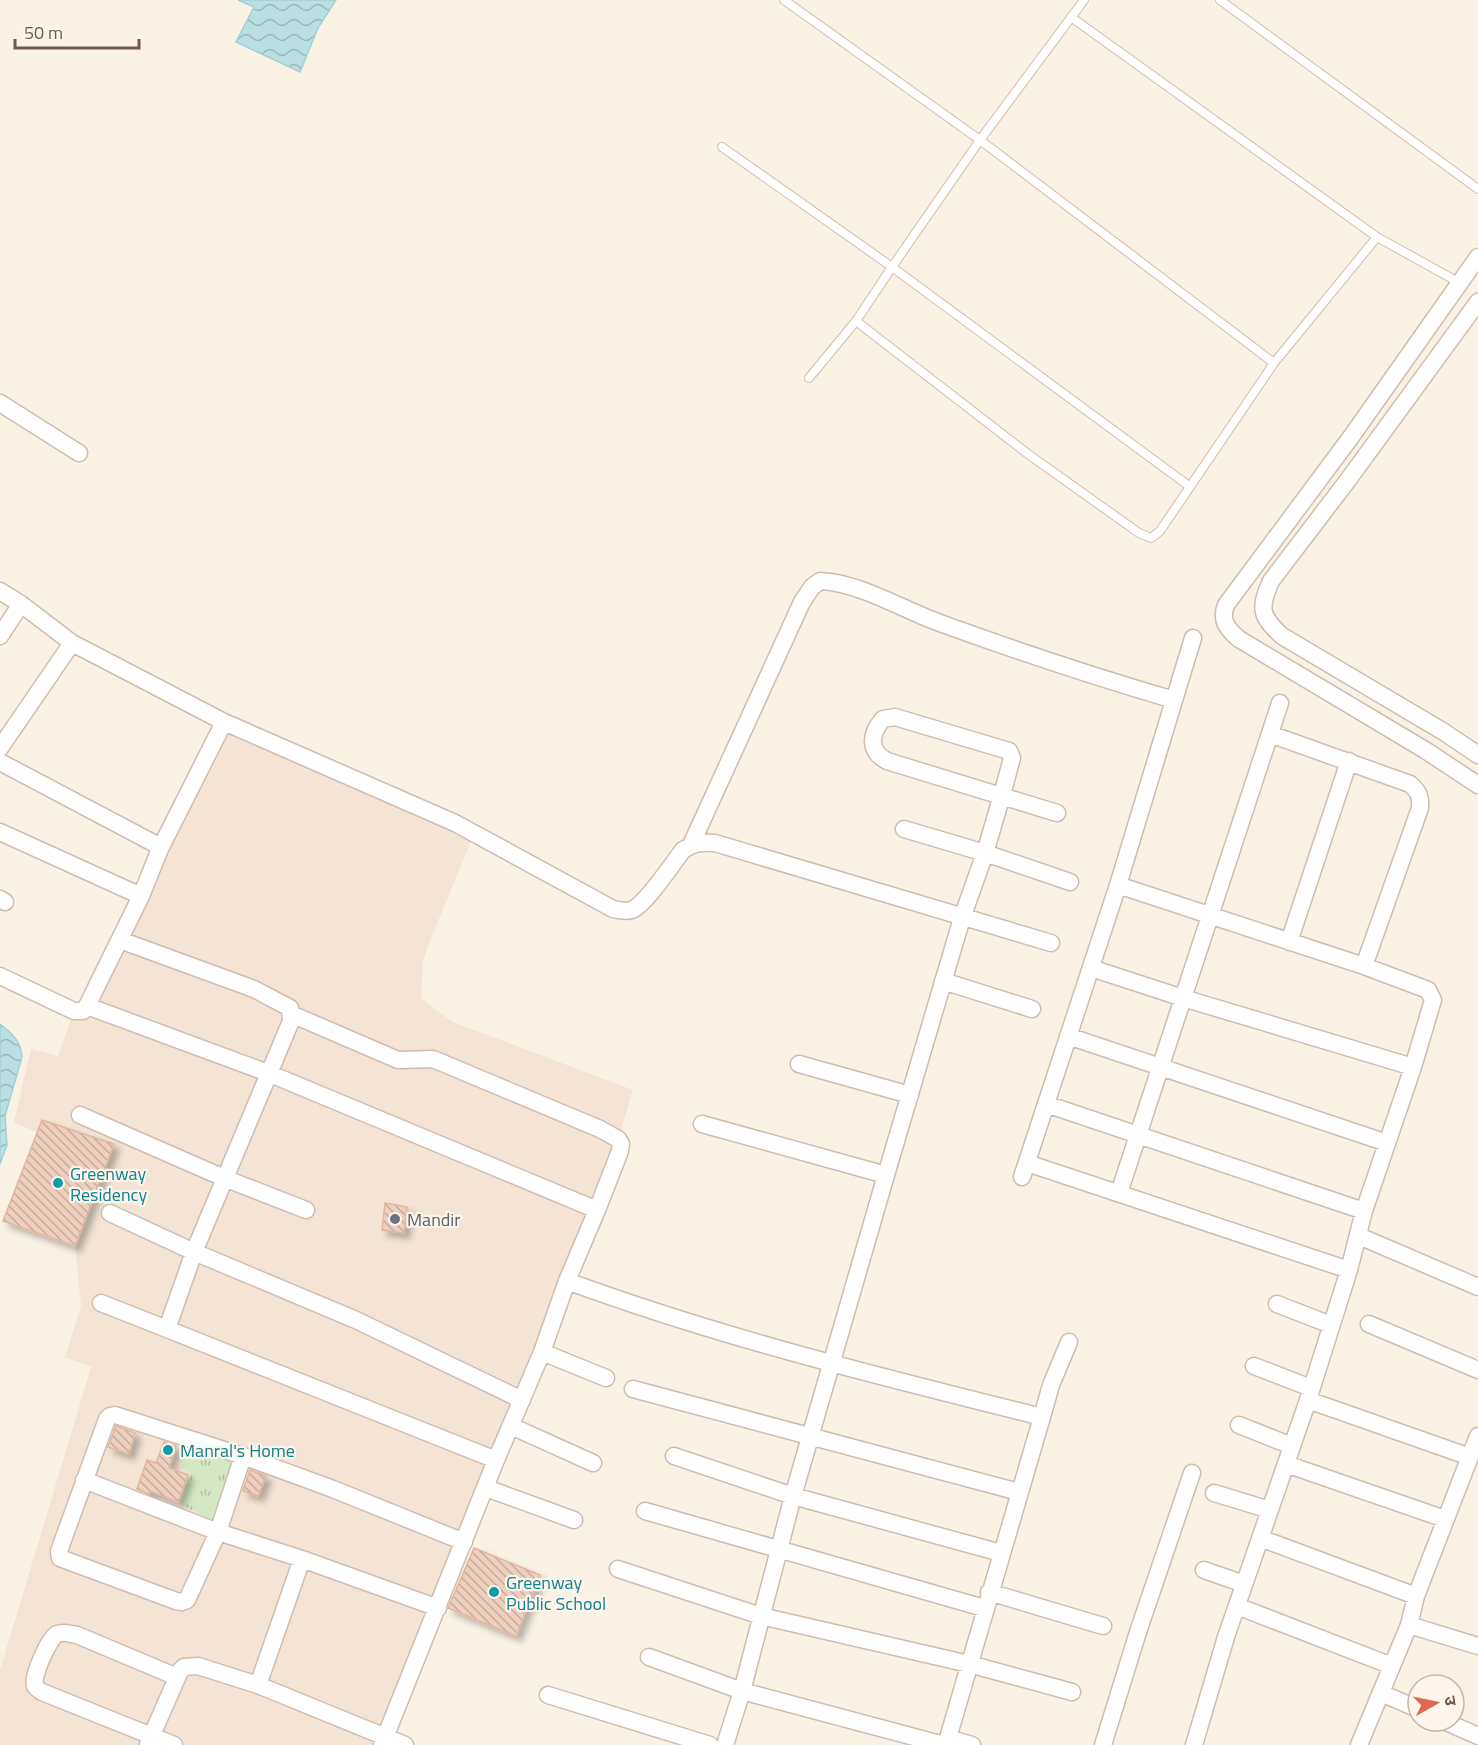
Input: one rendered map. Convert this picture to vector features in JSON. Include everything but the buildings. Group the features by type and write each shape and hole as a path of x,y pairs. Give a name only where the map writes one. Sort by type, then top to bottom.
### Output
{"street":[{"path":"1478,257 1351,437 1226,605 1223,613 1224,623 1232,633 1425,750 1478,785"},
{"path":"1447,301 1468,316"},
{"path":"1478,302 1348,480 1271,580 1263,598 1263,613 1282,636 1478,755"},
{"path":"0,403 79,453"},
{"path":"691,845 802,602 819,580 831,581 864,592 937,622 1084,674 1174,700"},
{"path":"0,591 72,643 224,722 455,823 613,909 632,910 643,902 683,850 702,842 715,843 1051,943"},
{"path":"0,636 21,604"},
{"path":"1193,638 1118,885 1024,1170 1119,1193 1349,1270"},
{"path":"0,748 72,643"},
{"path":"1290,669 1298,646"},
{"path":"1119,1193 1280,703"},
{"path":"725,1745 886,1175 962,918 985,853 1002,795 1012,758 1008,751 895,717 884,719 880,724 874,738 873,748 882,758 1002,795 1057,813"},
{"path":"0,976 74,1011 83,1011 120,940 160,849 224,722"},
{"path":"1270,734 1410,784 1418,791 1421,798 1420,808 1365,966"},
{"path":"0,762 157,845 160,849"},
{"path":"1289,942 1349,762"},
{"path":"904,829 1070,882"},
{"path":"0,832 141,896"},
{"path":"1118,885 1365,966 1428,990 1432,1004 1364,1211 1349,1270 1310,1394 1244,1584 1194,1745"},
{"path":"120,940 254,989 286,1005 290,1008 291,1014 291,1021 194,1252 168,1329"},
{"path":"1091,968 1183,998 1413,1066"},
{"path":"943,981 1032,1010"},
{"path":"87,1006 268,1073 597,1210"},
{"path":"291,1014 398,1060 433,1059 600,1129 618,1139 621,1144 597,1210 567,1281 542,1352 496,1460 384,1741"},
{"path":"1068,1036 1388,1143"},
{"path":"799,1064 910,1095"},
{"path":"1046,1104 1364,1211"},
{"path":"80,1115 224,1178 306,1210"},
{"path":"702,1124 886,1175"},
{"path":"110,1213 194,1252 356,1320 522,1400"},
{"path":"1359,1236 1478,1287"},
{"path":"567,1281 639,1308 832,1365 1041,1417"},
{"path":"101,1303 496,1460"},
{"path":"1277,1304 1331,1325"},
{"path":"1370,1324 1478,1370"},
{"path":"946,1742 1041,1417 1069,1342"},
{"path":"542,1352 606,1378"},
{"path":"1254,1366 1310,1394 1470,1457"},
{"path":"633,1389 1019,1492"},
{"path":"243,1456 218,1532 187,1600 182,1602 60,1558 59,1551 107,1419 115,1415 243,1456 333,1489 464,1542"},
{"path":"1239,1425 1292,1446"},
{"path":"511,1426 594,1463"},
{"path":"1359,1745 1409,1625 1416,1596 1478,1436"},
{"path":"674,1456 794,1496 1000,1553"},
{"path":"1286,1464 1445,1519"},
{"path":"1103,1745 1138,1632 1192,1473"},
{"path":"84,1480 218,1532 302,1559 438,1608"},
{"path":"486,1488 574,1520"},
{"path":"1214,1493 1270,1509"},
{"path":"645,1512 780,1551 1103,1626"},
{"path":"1260,1538 1416,1596"},
{"path":"258,1685 302,1559"},
{"path":"618,1569 761,1616 969,1664 1072,1692"},
{"path":"1204,1570 1244,1584"},
{"path":"1237,1606 1392,1666"},
{"path":"1409,1625 1478,1646"},
{"path":"174,1745 149,1740 36,1689 34,1684 35,1675 49,1642 57,1634 66,1632 177,1677"},
{"path":"649,1656 742,1691 946,1742 972,1745"},
{"path":"149,1740 184,1666 198,1666 258,1685 384,1741 405,1745"},
{"path":"1381,1692 1406,1703"},
{"path":"548,1695 710,1745"}],"lane":[{"path":"784,0 980,140 1275,363"},
{"path":"809,378 856,321 980,140 1084,0"},
{"path":"1220,0 1478,189"},
{"path":"1071,17 1377,237 1460,283"},
{"path":"722,147 892,267 1189,486"},
{"path":"856,321 1029,454 1145,537 1151,538 1160,531 1275,363 1377,237"}],"shaded area":[{"path":"224,722 474,834 429,943 423,962 421,998 453,1022 633,1090 597,1210 382,1745 0,1745 0,1670 91,1367 65,1357 81,1306 75,1246 3,1221 37,1133 14,1122 31,1049 58,1056 74,1011 79,1012"}],"green space":[{"path":"188,1443 238,1457 216,1522 181,1505 191,1472 180,1468"}],"water":[{"path":"238,0 336,0 318,28 300,72 236,42 254,7"},
{"path":"0,1024 15,1038 20,1046 22,1057 5,1116 7,1145 0,1164"}],"place":[{"name":"Greenway Residency","path":"58,1183"},
{"name":"Mandir","path":"395,1219"},
{"name":"Manral's Home","path":"168,1450"},
{"name":"Greenway Public School","path":"494,1592"}]}
